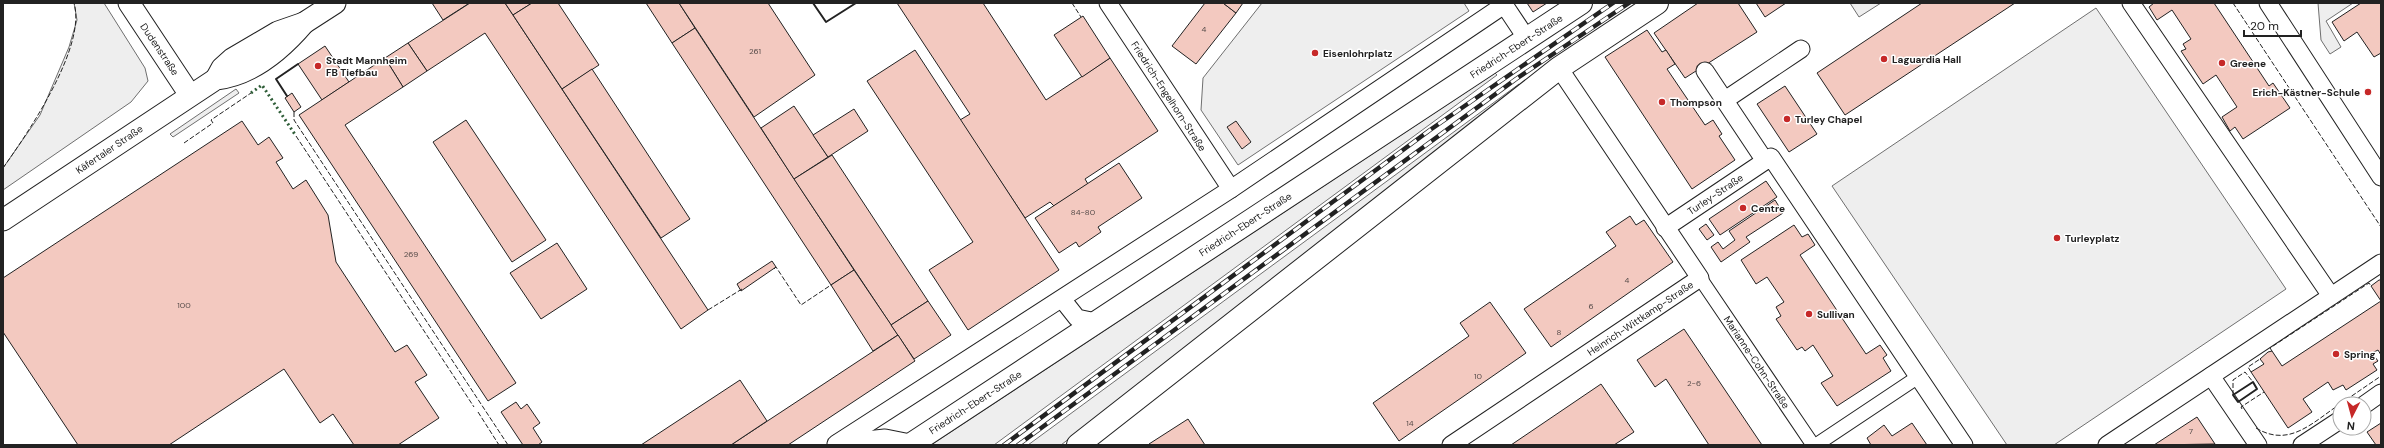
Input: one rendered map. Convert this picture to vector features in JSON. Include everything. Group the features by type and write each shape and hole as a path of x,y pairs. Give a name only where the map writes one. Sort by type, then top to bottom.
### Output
{"main road":[{"name":"Friedrich-Ebert-Straße","path":"910,445 1581,3"},
{"path":"1078,445 1559,68 1657,3"}],"street":[{"name":"Dudenstraße","path":"129,3 190,96"},
{"name":"Käfertaler Straße","path":"3,220 216,79 242,74 278,50 304,23 335,3"},
{"name":"Friedrich-Engelhorn-Straße","path":"1108,3 1231,189"},
{"path":"2130,3 2331,296"},
{"path":"2268,3 2381,177"},
{"path":"835,445 1231,189 1504,4 1527,39"},
{"path":"1725,100 1801,49"},
{"name":"Heinrich-Wittkamp-Straße","path":"1451,445 1700,278 1559,68"},
{"path":"1705,71 1765,161 1771,157 1964,445"},
{"name":"Turley-Straße","path":"1665,228 1765,161"},
{"path":"2109,444 2381,263"},
{"name":"Marianne-Cohn-Straße","path":"1700,278 1815,445"},
{"path":"1062,299 1077,318 1096,322"},
{"path":"2211,376 2258,445"},
{"path":"1815,445 1918,377"},
{"path":"2372,399 2381,393"},
{"path":"2302,445 2332,425"},
{"path":"839,445 885,440 910,445"}],"shaded area":[{"path":"74,3 104,3 145,68 148,81 131,102 3,190 3,168 40,115 69,47 77,20"},
{"name":"Eisenlohrplatz","path":"1262,3 1464,3 1469,11 1238,165 1201,110 1203,78"},
{"path":"1850,3 1881,3 1859,17"},
{"path":"2318,3 2353,3 2326,21 2341,47 2330,54 2321,40"},
{"name":"Turleyplatz","path":"2096,8 2286,289 2054,445 2007,445 1832,186"},
{"path":"1495,73 1497,75 994,445 931,445"},
{"path":"1519,84 1520,86 1061,445 1028,445"},
{"path":"236,89 239,93 173,137 170,134"}],"building":[{"path":"432,3 467,3 468,4 443,20"},
{"path":"470,3 505,3 708,310 681,329 485,33 427,71 408,43"},
{"path":"505,3 532,3 513,15"},
{"path":"532,3 558,3 599,65 562,89 513,15"},
{"path":"646,3 679,3 695,28 672,43"},
{"path":"679,3 768,3 815,75 754,117"},
{"path":"897,3 983,3 1046,100 1110,58 1158,131 1085,179 1088,184 1054,206 1050,202 1025,218 960,120 970,114"},
{"path":"1205,3 1223,3 1236,13 1196,64 1172,46"},
{"path":"1223,3 1243,3 1236,13"},
{"path":"1527,3 1547,3 1533,12"},
{"path":"1698,3 1738,3 1757,32 1685,78 1654,33"},
{"path":"1756,3 1786,3 1765,17"},
{"name":"Laguardia Hall","path":"1922,3 2015,3 1845,115 1817,73"},
{"name":"Greene","path":"2154,3 2214,3 2269,86 2273,83 2290,108 2243,139 2235,127 2230,131 2222,117 2237,107 2216,75 2203,84 2181,51 2186,49 2183,44 2191,39 2172,10 2157,20 2149,7"},
{"path":"2361,3 2381,3 2381,53 2374,57 2357,32 2344,41 2332,22"},
{"path":"1083,16 1110,58 1082,77 1054,35"},
{"path":"695,28 854,270 831,285 672,43"},
{"name":"Thompson","path":"1647,30 1662,52 1666,50 1675,64 1667,69 1705,125 1713,120 1722,134 1719,136 1735,160 1692,189 1605,57"},
{"path":"408,43 427,71 403,87 385,58"},
{"path":"325,46 349,82 322,100 298,64"},
{"path":"915,50 1059,270 968,330 929,270 973,242 867,81"},
{"path":"385,58 403,87 345,125 516,383 488,401 299,115"},
{"path":"592,69 690,219 661,238 562,89"},
{"name":"Turley Chapel","path":"1785,86 1817,134 1789,152 1757,104"},
{"path":"292,93 301,107 294,112 285,98"},
{"path":"794,106 828,157 794,179 761,128"},
{"path":"854,109 868,131 828,157 813,135"},
{"path":"466,120 546,240 512,262 433,142"},
{"path":"242,121 258,145 269,137 283,158 276,162 293,189 306,180 328,215 336,262 395,352 407,345 427,375 415,382 439,418 398,445 354,445 333,414 320,423 284,369 169,445 78,445 3,332 3,278"},
{"path":"1236,121 1251,142 1242,149 1227,127"},
{"path":"832,155 928,301 891,325 794,179"},
{"path":"1119,163 1142,198 1098,227 1101,232 1079,247 1076,242 1059,253 1035,218"},
{"name":"Centre","path":"1766,181 1777,197 1720,235 1709,219"},
{"path":"1775,200 1783,213 1746,237 1750,242 1721,262 1711,247 1718,242 1723,249 1735,240 1729,231"},
{"path":"1630,216 1636,225 1644,220 1673,262 1551,347 1524,309 1616,246 1606,232"},
{"path":"1706,224 1714,235 1707,240 1699,229"},
{"name":"Sullivan","path":"1794,225 1802,237 1808,234 1815,245 1800,255 1866,354 1880,345 1887,355 1883,358 1891,371 1837,406 1821,383 1833,376 1813,345 1805,351 1802,347 1797,350 1776,319 1781,316 1776,307 1784,302 1767,277 1756,284 1741,260"},
{"path":"557,243 587,289 541,319 510,273"},
{"path":"772,261 776,267 741,291 737,284"},
{"path":"854,270 898,335 873,351 831,285"},
{"path":"2381,280 2381,301 2371,286"},
{"path":"928,301 951,335 914,359 891,325"},
{"name":"Spring","path":"2381,301 2381,355 2378,350 2372,353 2378,361 2373,364 2377,370 2346,390 2343,385 2333,390 2328,382 2303,399 2312,412 2288,428 2251,372 2264,364 2260,359 2268,352 2272,351 2282,366"},
{"path":"1490,302 1526,353 1399,441 1373,403 1469,336 1460,323"},
{"path":"1684,329 1762,445 1709,445 1666,379 1655,387 1637,360"},
{"path":"898,335 915,361 788,445 731,445"},
{"path":"740,380 767,421 731,445 641,445"},
{"path":"1601,384 1634,432 1614,445 1511,445"},
{"path":"516,402 521,409 527,404 540,423 533,428 542,442 538,445 523,445 501,412"},
{"path":"2197,417 2215,444 2154,445"},
{"path":"1188,419 1205,445 1149,445 1149,444"},
{"path":"1912,423 1927,445 1871,445 1867,438 1884,425 1892,436"},
{"path":"2381,423 2381,445 2376,445 2370,436 2372,436 2372,429"}],"railway":[{"path":"1004,445 1430,130 1613,3"},
{"path":"1018,445 1516,79 1629,3"}],"hedge":[{"path":"251,93 262,85 296,136"}],"fence":[{"path":"3,168 40,112 64,65 72,42 76,21 74,3"},
{"path":"1072,3 1081,17"},
{"path":"2233,3 2381,227"},
{"path":"184,143 213,123 211,120 251,93"},
{"path":"294,112 294,120 508,445"},
{"path":"296,136 474,407"},
{"path":"774,269 776,267 801,305 831,285"},
{"path":"2272,351 2270,348 2369,283 2371,286"},
{"path":"708,310 742,289"},
{"path":"2251,372 2248,367 2260,359"},
{"path":"2233,395 2233,380 2245,372 2253,382"},
{"path":"2352,396 2381,376"},
{"path":"2242,409 2241,407 2264,392"},
{"path":"2256,428 2268,433 2279,435 2290,434 2300,431 2332,410"},
{"path":"478,412 499,445"}],"wall":[{"path":"813,3 826,22 856,3"},
{"path":"287,96 276,79 298,64"},
{"path":"2253,382 2257,389 2238,402 2233,395 2253,382"}],"place":[{"name":"Eisenlohrplatz","path":"1315,53"},
{"name":"Laguardia Hall","path":"1884,59"},
{"name":"Greene","path":"2222,63"},
{"name":"Stadt Mannheim FB Tiefbau","path":"318,66"},
{"name":"Erich-Kästner-Schule","path":"2368,92"},
{"name":"Thompson","path":"1662,102"},
{"name":"Turley Chapel","path":"1787,119"},
{"name":"Centre","path":"1743,208"},
{"name":"Turleyplatz","path":"2057,238"},
{"name":"Sullivan","path":"1809,314"},
{"name":"Spring","path":"2336,354"}]}
